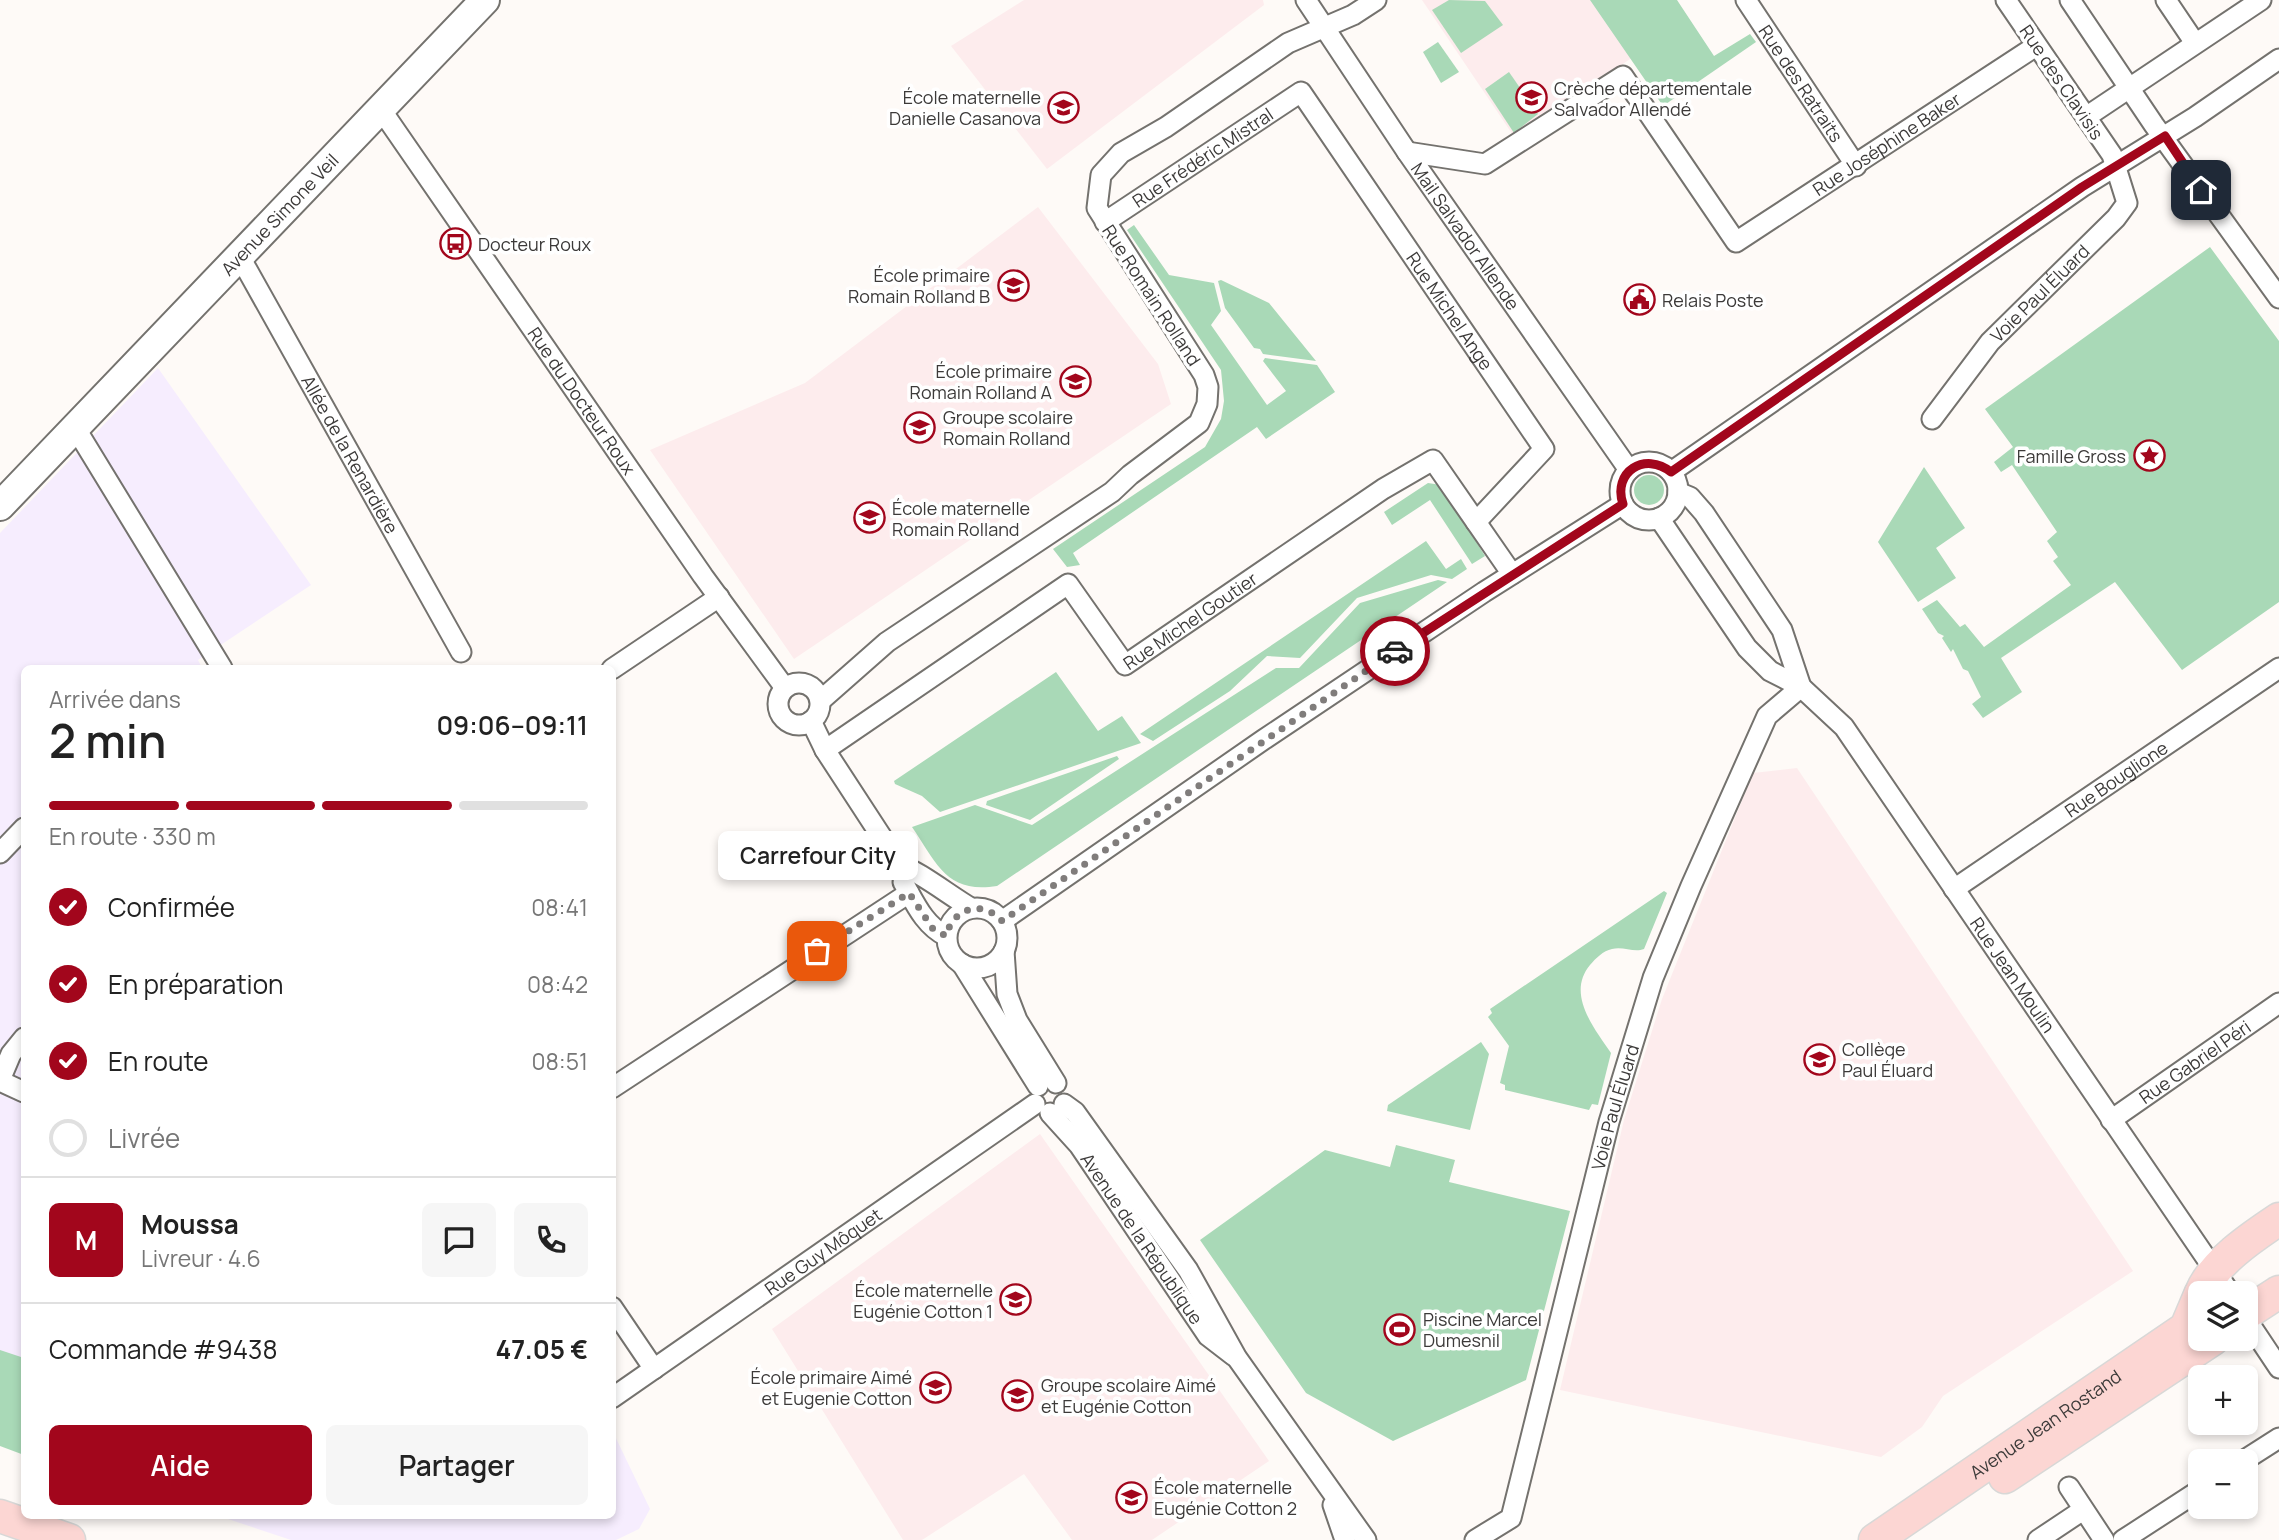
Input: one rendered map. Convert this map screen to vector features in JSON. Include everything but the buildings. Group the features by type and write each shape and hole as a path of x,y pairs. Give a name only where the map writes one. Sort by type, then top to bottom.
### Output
{"main road":[{"name":"Avenue Jean Rostand","path":"2218,1281 2255,1235 2279,1219"},
{"path":"2258,1307 2279,1292"},
{"name":"Avenue Jean Rostand","path":"1875,1540 2188,1325"},
{"name":"Avenue Jean Rostand","path":"1911,1540 2195,1351"},
{"path":"0,1516 69,1540"}],"street":[{"name":"Avenue Simone Veil","path":"0,506 382,111 485,0"},
{"name":"Mail Salvador Allende","path":"1306,0 1407,152 1629,470"},
{"name":"Rue Romain Rolland","path":"820,701 887,642 1112,492 1130,475 1199,423 1207,404 1208,387 1204,375 1097,208 1096,194 1101,175 1121,153 1166,127 1288,43 1353,15 1376,0"},
{"name":"Rue des Ratraits","path":"1746,0 1856,166"},
{"name":"Rue des Clavisis","path":"2006,0 2117,165"},
{"path":"2070,0 2129,88 2279,298"},
{"path":"2166,0 2195,43"},
{"path":"2086,117 2261,0"},
{"name":"Rue Joséphine Baker","path":"1407,152 1485,164 1623,76 1736,242 2036,46"},
{"path":"1671,472 2117,165 2279,59"},
{"name":"Rue Frédéric Mistral","path":"1105,222 1301,92"},
{"name":"Rue Michel Ange","path":"1301,92 1544,449 1476,522"},
{"name":"Rue du Docteur Roux","path":"382,111 719,597 786,688"},
{"name":"Voie Paul Éluard","path":"1931,419 1990,342 2116,218 2127,203 2117,165"},
{"name":"Allée de la Renardière","path":"240,257 461,652"},
{"path":"76,429 220,665"},
{"name":"Rue Michel Goutier","path":"825,750 1068,584 1125,665 1383,489 1433,460 1512,573"},
{"path":"1655,463 1671,472 1678,492 1673,508 1659,518 1639,518 1623,504 1620,486 1629,470 1637,465 1655,463"},
{"name":"Rue Jean Moulin","path":"1678,492 1690,497 1704,513 1782,630 1801,687"},
{"path":"1002,921 1262,740 1512,573 1623,504"},
{"name":"Rue Jean Moulin","path":"1659,518 1746,648 1770,671 1801,687 1844,727 2111,1120 2206,1281"},
{"path":"616,666 719,597"},
{"name":"Rue Bouglione","path":"1954,889 2279,668"},
{"path":"803,684 814,690 820,701 818,712 811,721 798,725 785,720 778,707 786,688 803,684"},
{"name":"Voie Paul Éluard","path":"1475,1540 1511,1518 1609,1122 1653,978 1767,716 1801,687"},
{"path":"811,721 825,750 900,864 971,908 990,911 1002,921 1007,936 1004,951 1007,994 1049,1098"},
{"path":"0,853 21,831"},
{"path":"900,864 900,875 909,893 933,929 946,936"},
{"path":"616,1085 909,893"},
{"path":"971,908 954,918 946,936 950,952 962,964 1049,1098"},
{"path":"962,964 971,968 990,965 1004,951"},
{"name":"Rue Gabriel Péri","path":"2111,1120 2279,1003"},
{"path":"21,1042 11,1054 0,1080 21,1090"},
{"name":"Avenue de la République","path":"1049,1098 1208,1336 1237,1358 1366,1540"},
{"name":"Rue Guy Môquet","path":"616,1395 1049,1098"},
{"path":"616,1313 654,1368"},
{"path":"2258,1336 2279,1368"},
{"path":"2258,1451 2279,1438"},
{"name":"Avenue de la République","path":"1326,1484 1345,1540"},
{"path":"2069,1487 2104,1540"},
{"path":"2127,1537 2188,1498"},
{"path":"2038,1540 2083,1510"}],"shaded area":[{"name":"École maternelle Danielle Casanova","path":"1024,0 1263,0 1264,5 1047,169 951,46"},
{"name":"Crèche départementale Salvador Allendé","path":"1422,0 1594,0 1633,57 1515,138"},
{"name":"Groupe scolaire Romain Rolland","path":"1038,207 1158,364 1171,404 794,659 650,450 805,383"},
{"path":"158,368 311,585 198,660 200,665 21,665 21,1430 0,1418 0,533"},
{"name":"Collège Paul Éluard","path":"1797,768 2133,1271 1943,1396 1922,1427 1881,1457 1560,1390 1624,1120 1662,999 1753,773"},
{"name":"Groupe scolaire Aimé et Eugénie Cotton","path":"1040,1134 1269,1461 1152,1540 1072,1540 1024,1474 922,1540 903,1540 772,1329"},
{"path":"616,1438 650,1509 639,1529 616,1540 291,1540 228,1519 616,1519"}],"green space":[{"path":"1449,0 1485,1 1503,25 1461,53 1432,10"},
{"path":"1590,0 1677,0 1714,56 1750,34 1756,42 1663,106"},
{"path":"1438,42 1459,72 1441,83 1423,52"},
{"path":"1509,72 1538,114 1514,133 1485,89"},
{"path":"1134,225 1169,275 1214,283 1221,311 1211,325 1267,405 1286,391 1263,361 1265,358 1317,365 1335,392 1266,439 1257,427 1073,553 1080,565 1067,567 1053,549 1205,447 1221,419 1224,401 1221,370 1127,230"},
{"path":"2210,247 2279,341 2279,602 2182,670 2115,582 2001,658 2022,692 1983,718 1972,704 1981,697 1968,671 1963,669 1953,649 1951,652 1942,638 1944,636 1938,633 1922,609 1937,600 1960,627 1965,624 1984,647 2071,585 2053,561 2058,557 2047,541 2057,532 2012,465 2001,472 1994,462 2013,447 1985,409"},
{"path":"1221,280 1269,303 1316,361 1263,354 1260,349 1254,348 1225,308 1218,281"},
{"path":"1924,467 1965,528 1936,548 1956,578 1918,602 1878,542"},
{"path":"1649,475 1660,479 1664,490 1660,501 1649,505 1638,501 1634,490 1638,479"},
{"path":"1428,483 1441,485 1485,556 1472,564 1430,500 1392,525 1384,512"},
{"path":"1426,541 1446,569 1461,559 1467,569 1452,579 1431,575 1357,598 1300,658 1267,656 1230,691 1153,741 1140,734"},
{"path":"1438,580 1447,582 997,886 980,887 955,881 937,864 912,827 975,805 1032,825 1276,668 1299,668 1360,603"},
{"path":"1056,672 1098,731 1122,716 1141,743 940,812 922,796 895,784 894,781"},
{"path":"1117,756 1119,759 1030,820 986,805 987,801"},
{"path":"1664,891 1667,893 1644,949 1616,948 1606,951 1592,962 1583,976 1581,987 1585,1010 1611,1053 1598,1105 1592,1104 1589,1110 1505,1090 1505,1085 1500,1083 1509,1046 1488,1017 1492,1013 1490,1009"},
{"path":"1481,1042 1489,1054 1470,1130 1387,1111 1388,1105"},
{"name":"Piscine Marcel Dumesnil","path":"1396,1145 1455,1160 1449,1182 1570,1211 1526,1380 1393,1441 1306,1393 1200,1240 1325,1150 1390,1167"},
{"path":"0,1350 21,1357 21,1454 0,1446"}],"way so far":[{"path":"817,951 909,893 933,929 946,936 948,926 954,918 961,911 971,908 990,911 1002,921 1395,651"}],"place":[{"name":"Crèche départementale Salvador Allendé","path":"1531,98"},
{"name":"École maternelle Danielle Casanova","path":"1064,107"},
{"name":"Docteur Roux","path":"455,244"},
{"name":"École primaire Romain Rolland B","path":"1013,285"},
{"name":"Relais Poste","path":"1639,300"},
{"name":"École primaire Romain Rolland A","path":"1075,381"},
{"name":"Groupe scolaire Romain Rolland","path":"920,427"},
{"name":"Famille Gross","path":"2149,456"},
{"name":"École maternelle Romain Rolland","path":"869,518"},
{"name":"Carrefour City","path":"817,951"},
{"name":"Collège Paul Éluard","path":"1819,1059"},
{"name":"École maternelle Eugénie Cotton 1","path":"1016,1300"},
{"name":"Piscine Marcel Dumesnil","path":"1400,1329"},
{"name":"École primaire Aimé et Eugenie Cotton","path":"935,1387"},
{"name":"Groupe scolaire Aimé et Eugénie Cotton","path":"1018,1395"},
{"name":"École maternelle Eugénie Cotton 2","path":"1131,1497"}],"route":[{"path":"1395,651 1512,573 1623,504 1620,486 1629,470 1637,465 1655,463 1671,472 2082,187 2165,136 2201,190"}]}
